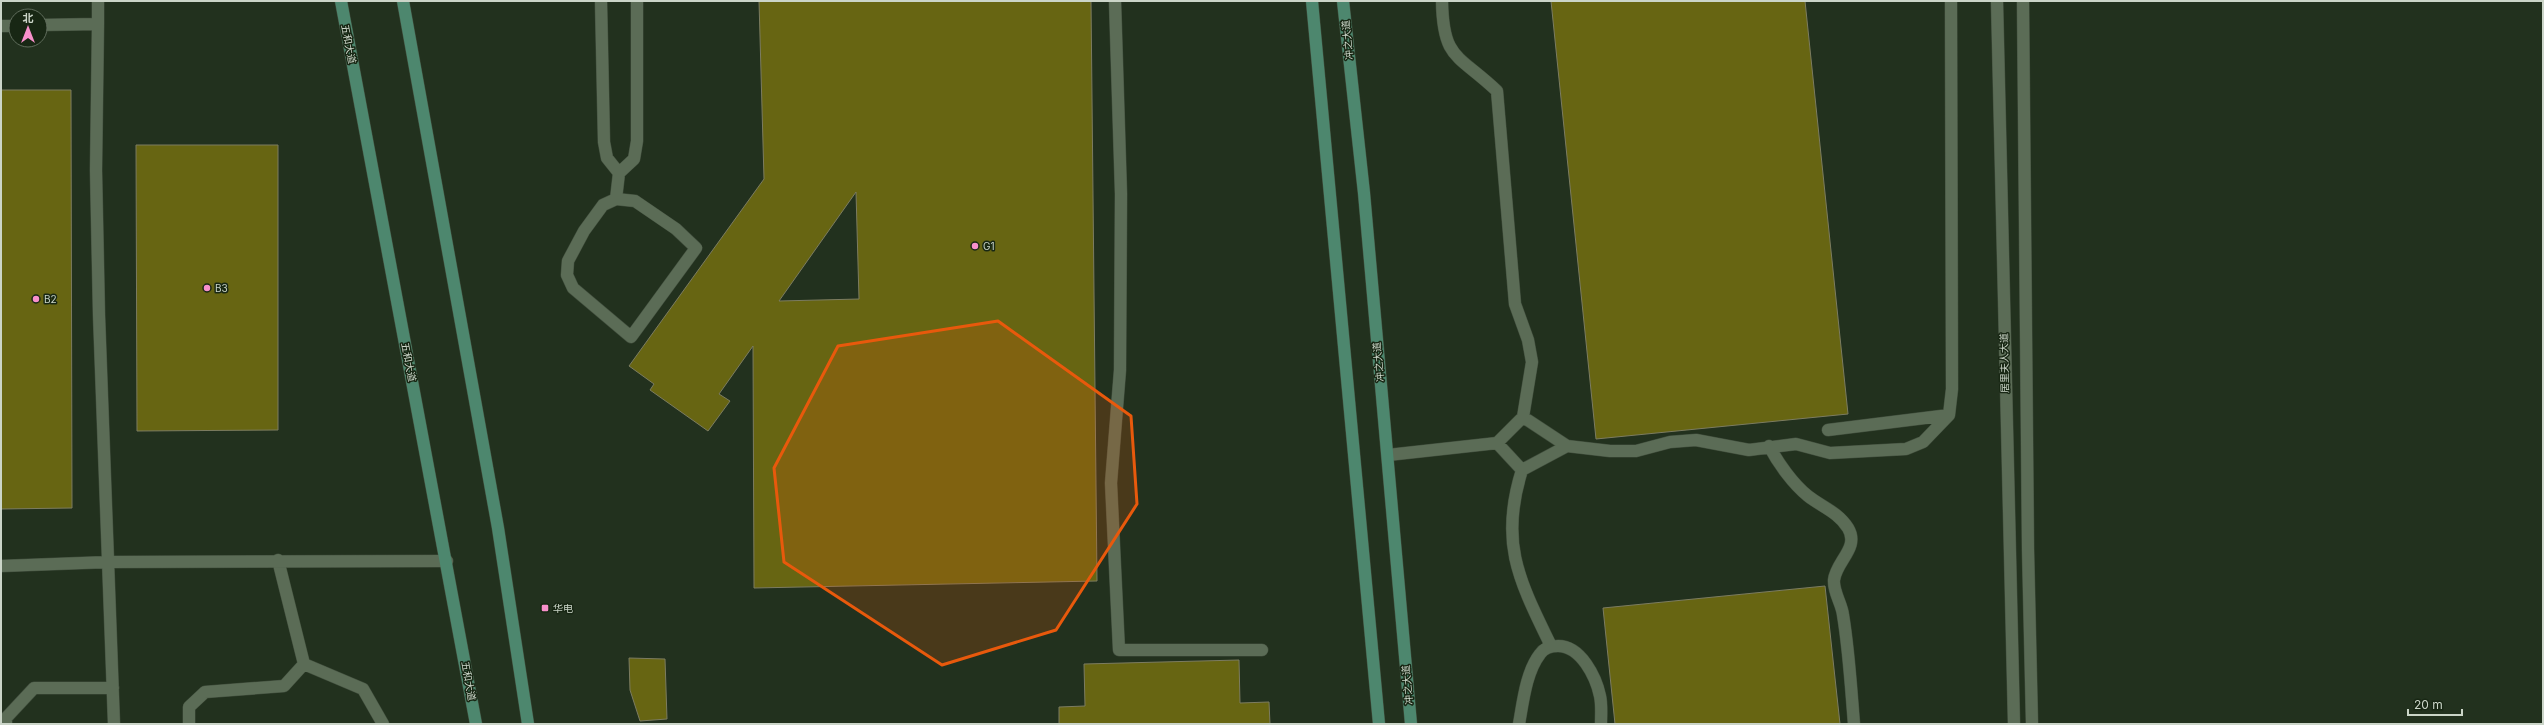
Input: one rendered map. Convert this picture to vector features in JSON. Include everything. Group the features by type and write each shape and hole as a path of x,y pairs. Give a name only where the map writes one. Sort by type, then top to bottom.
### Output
{"main road":[{"name":"五和大道","path":"341,1 447,561 476,724"},
{"path":"402,1 498,528 528,724"},
{"path":"1312,1 1379,724"},
{"name":"冲之大道","path":"1343,1 1364,193 1411,724"}],"street":[{"path":"98,1 96,170 99,315 110,562 114,724"},
{"path":"601,1 604,142 607,158 619,173"},
{"path":"616,199 619,173 634,159 637,141 636,1"},
{"path":"1115,1 1121,218 1120,370 1111,483 1119,650 1262,650"},
{"path":"1388,455 1497,443 1523,417 1532,357 1515,304 1497,91 1450,49 1443,27 1442,1"},
{"path":"1523,417 1567,446 1610,451 1636,451 1670,442 1696,440 1749,450 1769,446 1796,444 1830,453 1906,449 1923,442 1949,415 1952,389 1951,1"},
{"name":"居里夫人大道","path":"1997,1 2014,724"},
{"path":"2023,1 2028,509 2032,724"},
{"path":"48,25 98,24"},
{"path":"616,199 635,201 676,229 696,248 631,338 572,288 567,275 568,261 584,231 603,205 616,199"},
{"path":"1828,430 1949,415"},
{"path":"1497,443 1522,470"},
{"path":"1550,646 1522,587 1513,555 1510,523 1514,493 1522,470 1567,446"},
{"path":"1769,446 1774,456 1807,495 1839,515 1849,529 1852,543 1845,558 1836,569 1834,582 1842,609 1846,632 1854,724"},
{"path":"1,566 110,562 278,560 447,561"},
{"path":"278,560 304,664"},
{"path":"1519,724 1524,695 1534,664 1540,653 1550,646 1566,646 1579,656 1592,673 1601,697 1601,724"},
{"path":"189,724 189,707 205,692 284,686 304,664"},
{"path":"304,664 363,689 383,724"},
{"path":"6,724 6,718 34,688 113,688"}],"highlighted area":[{"path":"998,321 1131,416 1137,504 1056,630 942,665 784,562 774,468 838,346"}],"building":[{"name":"G1","path":"759,1 1091,1 1097,581 754,588 753,346 719,394 730,401 708,431 650,390 654,384 629,366 764,179","holes":["856,192 859,299 779,301"]},
{"path":"1551,1 1805,1 1848,414 1596,439"},
{"name":"B2","path":"1,90 71,90 72,508 1,509"},
{"name":"B3","path":"136,145 278,145 278,430 137,431"},
{"path":"1825,586 1840,724 1615,724 1603,608"},
{"path":"629,658 665,659 667,719 640,721 630,690"},
{"path":"1239,660 1240,703 1269,702 1270,724 1059,724 1059,707 1085,706 1084,664"}],"place":[{"name":"G1","path":"975,246"},
{"name":"B3","path":"207,288"},
{"name":"B2","path":"36,299"},
{"name":"华电","path":"545,608"}]}
